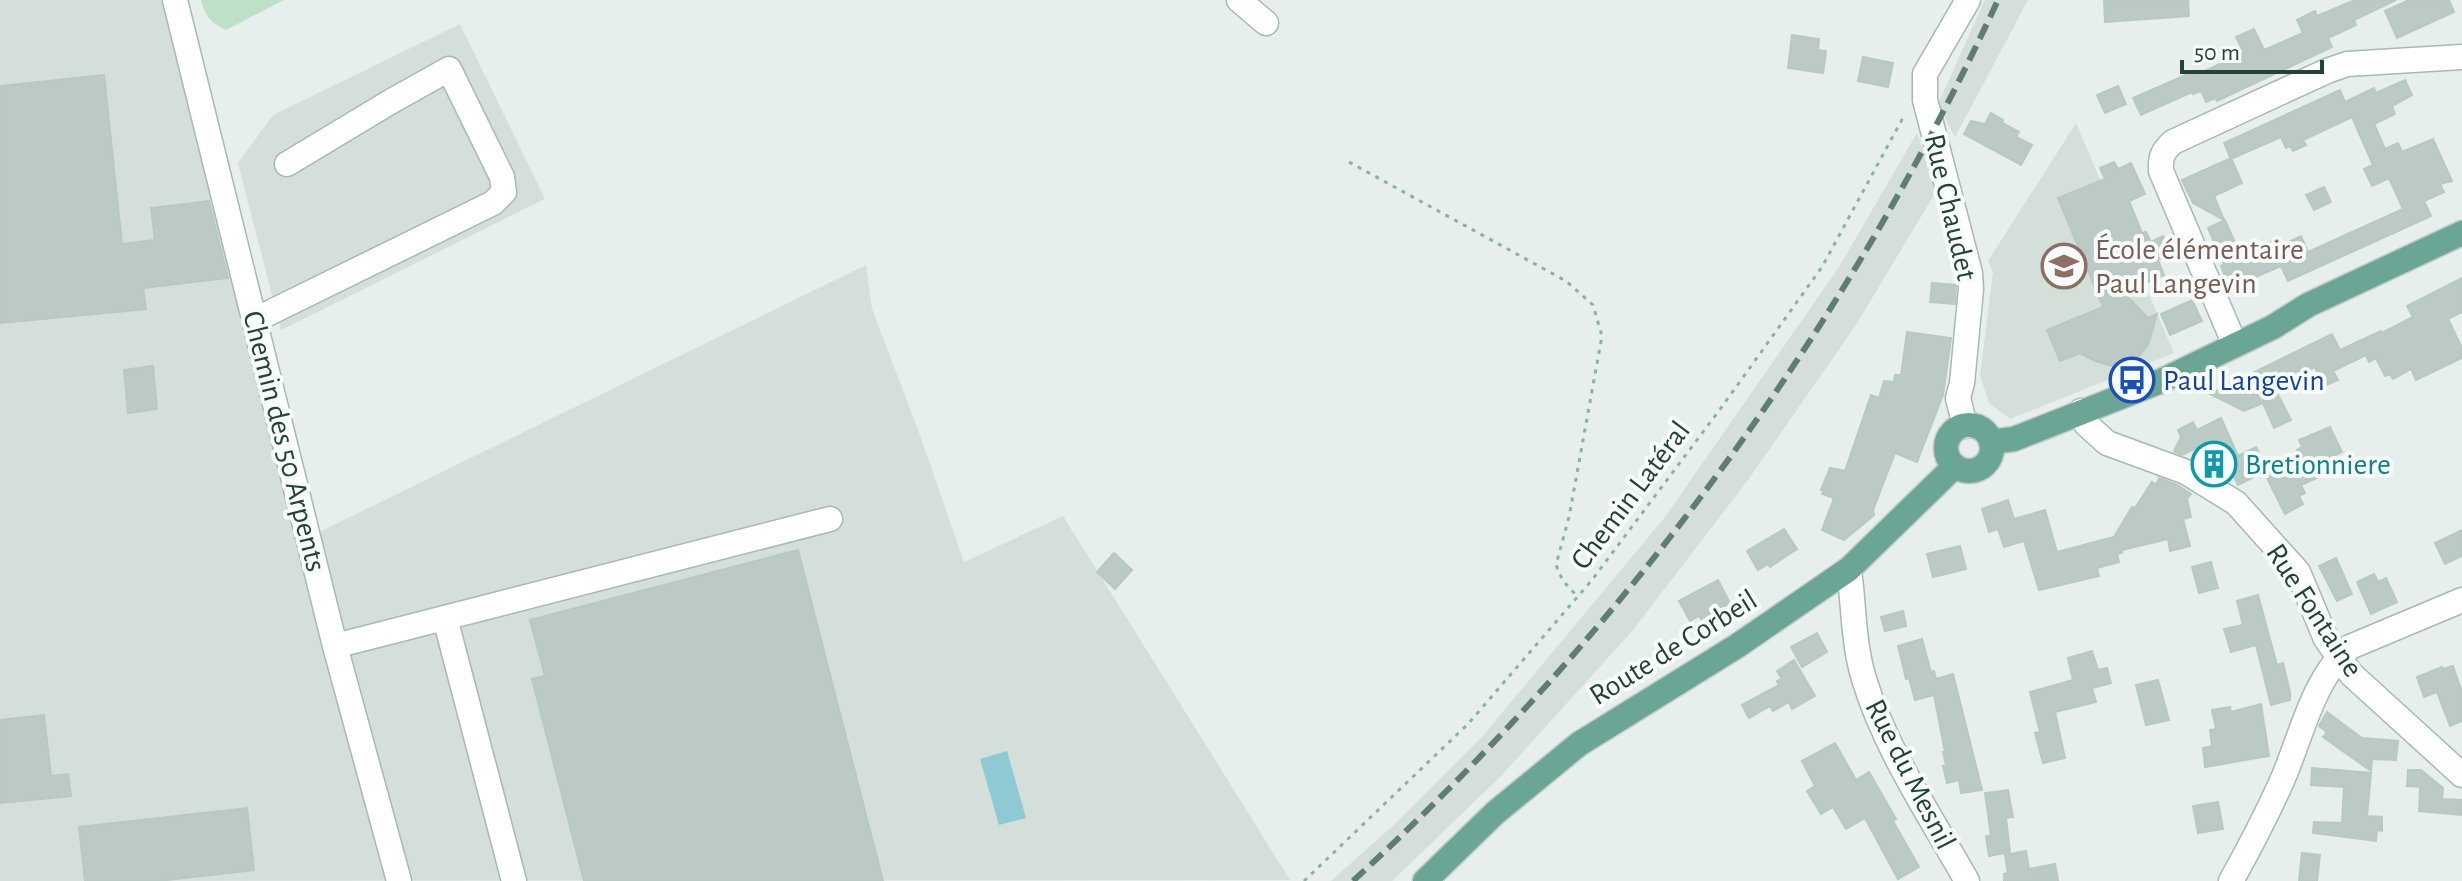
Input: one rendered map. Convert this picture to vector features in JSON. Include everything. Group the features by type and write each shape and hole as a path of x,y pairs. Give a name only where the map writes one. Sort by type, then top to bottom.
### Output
{"main road":[{"path":"1991,442 2014,439 2161,381 2273,327 2308,305 2462,233"},
{"path":"1965,426 1979,427 1991,442 1990,457 1981,467 1968,471 1955,466 1947,454 1952,432 1965,426"},
{"name":"Route de Corbeil","path":"1425,881 1495,813 1579,744 1737,646 1849,569 1955,466"}],"street":[{"name":"Chemin des 50 Arpents","path":"175,0 335,646 399,881"},
{"path":"1239,0 1266,23"},
{"path":"1924,83 1930,63 1968,0"},
{"path":"2235,345 2161,171 2161,155 2173,142 2347,64 2462,57"},
{"path":"255,320 493,203 504,192 502,177 449,69 287,164"},
{"name":"Rue Chaudet","path":"1924,83 1925,100 1970,273 1967,336 1958,398 1965,426"},
{"name":"Rue Fontaine","path":"2081,411 2086,424 2107,443 2186,472 2236,503 2298,572 2326,639 2351,674 2462,775"},
{"path":"335,646 830,519"},
{"name":"Rue du Mesnil","path":"1849,569 1856,649 1873,707 1967,881"},
{"path":"2231,881 2281,784 2326,677 2339,657 2350,647 2462,600"},
{"path":"445,618 514,881"}],"path":[{"name":"Chemin Latéral","path":"1304,881 1468,724 1578,597 1721,408 1822,267 1924,83"},
{"path":"1349,162 1566,281 1593,305 1602,336 1575,487 1556,565 1563,581 1578,597"}],"shaded area":[{"path":"0,0 178,0 279,370 309,537 866,265 872,309 964,562 1063,516 1290,880 0,881"},
{"path":"1985,0 2028,0 1955,137 1938,104"},
{"path":"460,24 545,199 281,330 238,163 273,115"},
{"name":"École élémentaire Paul Langevin","path":"2076,123 2174,353 2010,419 1989,403 1980,375 1993,272 1988,261"},
{"path":"1917,133 1937,190 1856,325 1748,480 1633,630 1502,775 1392,881 1331,881 1396,823 1482,737 1665,517 1839,267"}],"green space":[{"path":"201,0 284,0 226,30 209,18"}],"water":[{"path":"1007,751 1026,818 999,825 980,759"}],"building":[{"path":"2104,0 2188,0 2189,16 2105,22"},
{"path":"2355,0 2396,0 2354,20 2356,25 2328,38 2332,47 2217,101 2215,98 2206,102 2201,91 2192,92 2141,115 2133,98 2193,72 2194,76 2244,53 2236,37 2254,29 2264,50 2303,33 2297,20 2315,11 2317,16"},
{"path":"2409,0 2449,0 2454,12 2397,38 2385,11"},
{"path":"1792,35 1819,39 1818,50 1826,51 1823,73 1788,68"},
{"path":"1863,57 1893,63 1888,87 1858,81"},
{"path":"104,75 122,244 155,240 151,208 209,201 228,278 143,288 146,309 0,323 0,86"},
{"path":"2405,80 2412,95 2392,106 2395,114 2374,124 2385,149 2398,143 2402,152 2433,139 2452,181 2440,184 2444,192 2424,201 2431,216 2288,281 2281,266 2230,288 2221,266 2224,264 2208,228 2225,220 2241,256 2279,238 2282,245 2301,236 2308,252 2403,209 2389,178 2372,186 2364,169 2373,165 2352,117 2303,140 2306,145 2293,151 2290,146 2286,148 2281,137 2231,159 2224,143 2340,90 2345,102 2374,88 2376,93"},
{"path":"2118,86 2126,104 2105,113 2097,95"},
{"path":"1991,113 2019,132 2016,137 2032,145 2021,165 1964,134 1971,121 1985,124"},
{"path":"2231,158 2242,183 2214,196 2224,220 2193,203 2182,180"},
{"path":"2114,162 2118,169 2131,163 2145,194 2129,201 2142,233 2146,232 2151,242 2163,236 2172,254 2158,260 2164,275 2124,293 2148,318 2157,314 2148,345 2135,361 2116,367 2080,353 2060,361 2047,330 2103,307 2058,198 2105,179 2100,168"},
{"path":"2324,187 2331,202 2314,210 2306,195"},
{"path":"2462,278 2462,312 2448,319 2462,348 2462,358 2416,380 2411,369 2393,379 2390,374 2385,376 2376,358 2369,362 2366,355 2333,371 2338,380 2324,386 2315,367 2274,387 2291,420 2274,428 2263,403 2244,411 2210,394 2332,334 2340,350 2382,333 2413,317 2407,306"},
{"path":"1932,283 1956,285 1955,304 1930,302"},
{"path":"2192,300 2202,321 2170,335 2161,314"},
{"path":"1907,332 1951,338 1943,395 1917,462 1895,453 1873,510 1874,515 1844,540 1822,530 1834,498 1822,494 1824,490 1821,490 1830,468 1845,471 1871,395 1879,398 1884,381 1894,382 1895,375 1901,375"},
{"path":"153,366 157,409 128,413 124,370"},
{"path":"2221,418 2238,456 2256,447 2268,469 2299,455 2297,450 2302,447 2299,440 2330,427 2342,452 2324,460 2330,472 2301,485 2305,493 2299,496 2303,504 2285,514 2264,472 2238,485 2227,462 2211,470 2198,447 2182,455 2174,451 2181,437 2178,430 2193,422 2197,430"},
{"path":"2159,478 2191,494 2187,499 2191,517 2183,519 2190,546 2170,551 2168,539 2122,550 2117,554 2119,562 2097,568 2099,576 2039,590 2024,541 2004,547 1998,529 1989,532 1982,509 2008,500 2014,519 2045,510 2057,552 2114,537 2132,507 2135,508 2152,482 2156,485"},
{"path":"1784,529 1797,549 1770,567 1768,564 1758,570 1747,551"},
{"path":"2462,530 2462,556 2445,564 2435,543"},
{"path":"1960,546 1966,569 1933,577 1927,554"},
{"path":"798,550 883,881 584,881 532,679 545,676 530,620"},
{"path":"1114,553 1132,570 1115,589 1097,572"},
{"path":"2336,558 2352,594 2337,601 2319,566"},
{"path":"2211,562 2218,588 2199,593 2192,567"},
{"path":"2374,574 2378,582 2386,578 2397,602 2371,614 2357,582"},
{"path":"1718,580 1730,603 1701,619 1699,616 1690,621 1679,601"},
{"path":"2258,595 2277,665 2283,663 2290,692 2290,700 2271,705 2256,645 2231,652 2224,629 2243,625 2237,601"},
{"path":"1903,611 1906,626 1885,631 1881,617"},
{"path":"1817,633 1827,652 1802,667 1791,647"},
{"path":"1922,639 1931,672 1934,671 1936,679 1953,674 1982,790 1961,793 1959,780 1947,783 1943,766 1946,765 1945,752 1934,695 1915,700 1898,646"},
{"path":"2092,651 2098,670 2107,668 2111,683 2092,688 2096,702 2055,712 2065,758 2043,763 2035,733 2040,732 2030,692 2073,680 2068,658"},
{"path":"1794,660 1815,696 1792,709 1789,702 1773,711 1770,706 1749,718 1742,705 1779,685 1777,681 1782,679 1777,671"},
{"path":"2453,666 2462,692 2462,721 2450,726 2437,692 2424,697 2417,677"},
{"path":"2158,680 2169,720 2146,725 2136,685"},
{"path":"2261,704 2269,756 2205,767 2203,748 2212,746 2210,730 2216,729 2212,710 2230,707 2231,712"},
{"path":"2327,712 2362,738 2398,741 2396,760 2372,759 2371,771 2323,737 2327,732 2319,726"},
{"path":"44,715 51,776 68,774 71,796 0,803 0,720"},
{"path":"1835,743 1856,780 1869,772 1919,867 1898,879 1865,818 1846,829 1833,807 1821,814 1807,791 1815,786 1802,761"},
{"path":"2312,768 2371,773 2367,816 2382,817 2382,831 2377,830 2376,841 2313,833 2314,822 2342,823 2344,787 2311,785"},
{"path":"2408,770 2421,770 2443,788 2442,799 2462,800 2462,815 2419,811 2420,787 2423,787 2407,786"},
{"path":"2008,790 2013,817 2006,818 2010,852 1989,856 1986,836 1991,836 1985,793"},
{"path":"2218,802 2223,829 2198,833 2193,806"},
{"path":"247,808 254,870 158,881 85,881 79,827"},
{"path":"2026,851 2029,869 2055,864 2058,880 2004,881 2004,874 2008,873 2005,855"},
{"path":"2302,853 2320,855 2317,881 2299,881"}],"railway":[{"path":"1353,881 1452,786 1546,686 1635,581 1719,472 1797,360 1870,243 1937,123 1998,0"}],"place":[{"name":"École élémentaire Paul Langevin","path":"2064,266"},
{"name":"Paul Langevin","path":"2132,380"},
{"name":"Bretionniere","path":"2214,464"}]}
